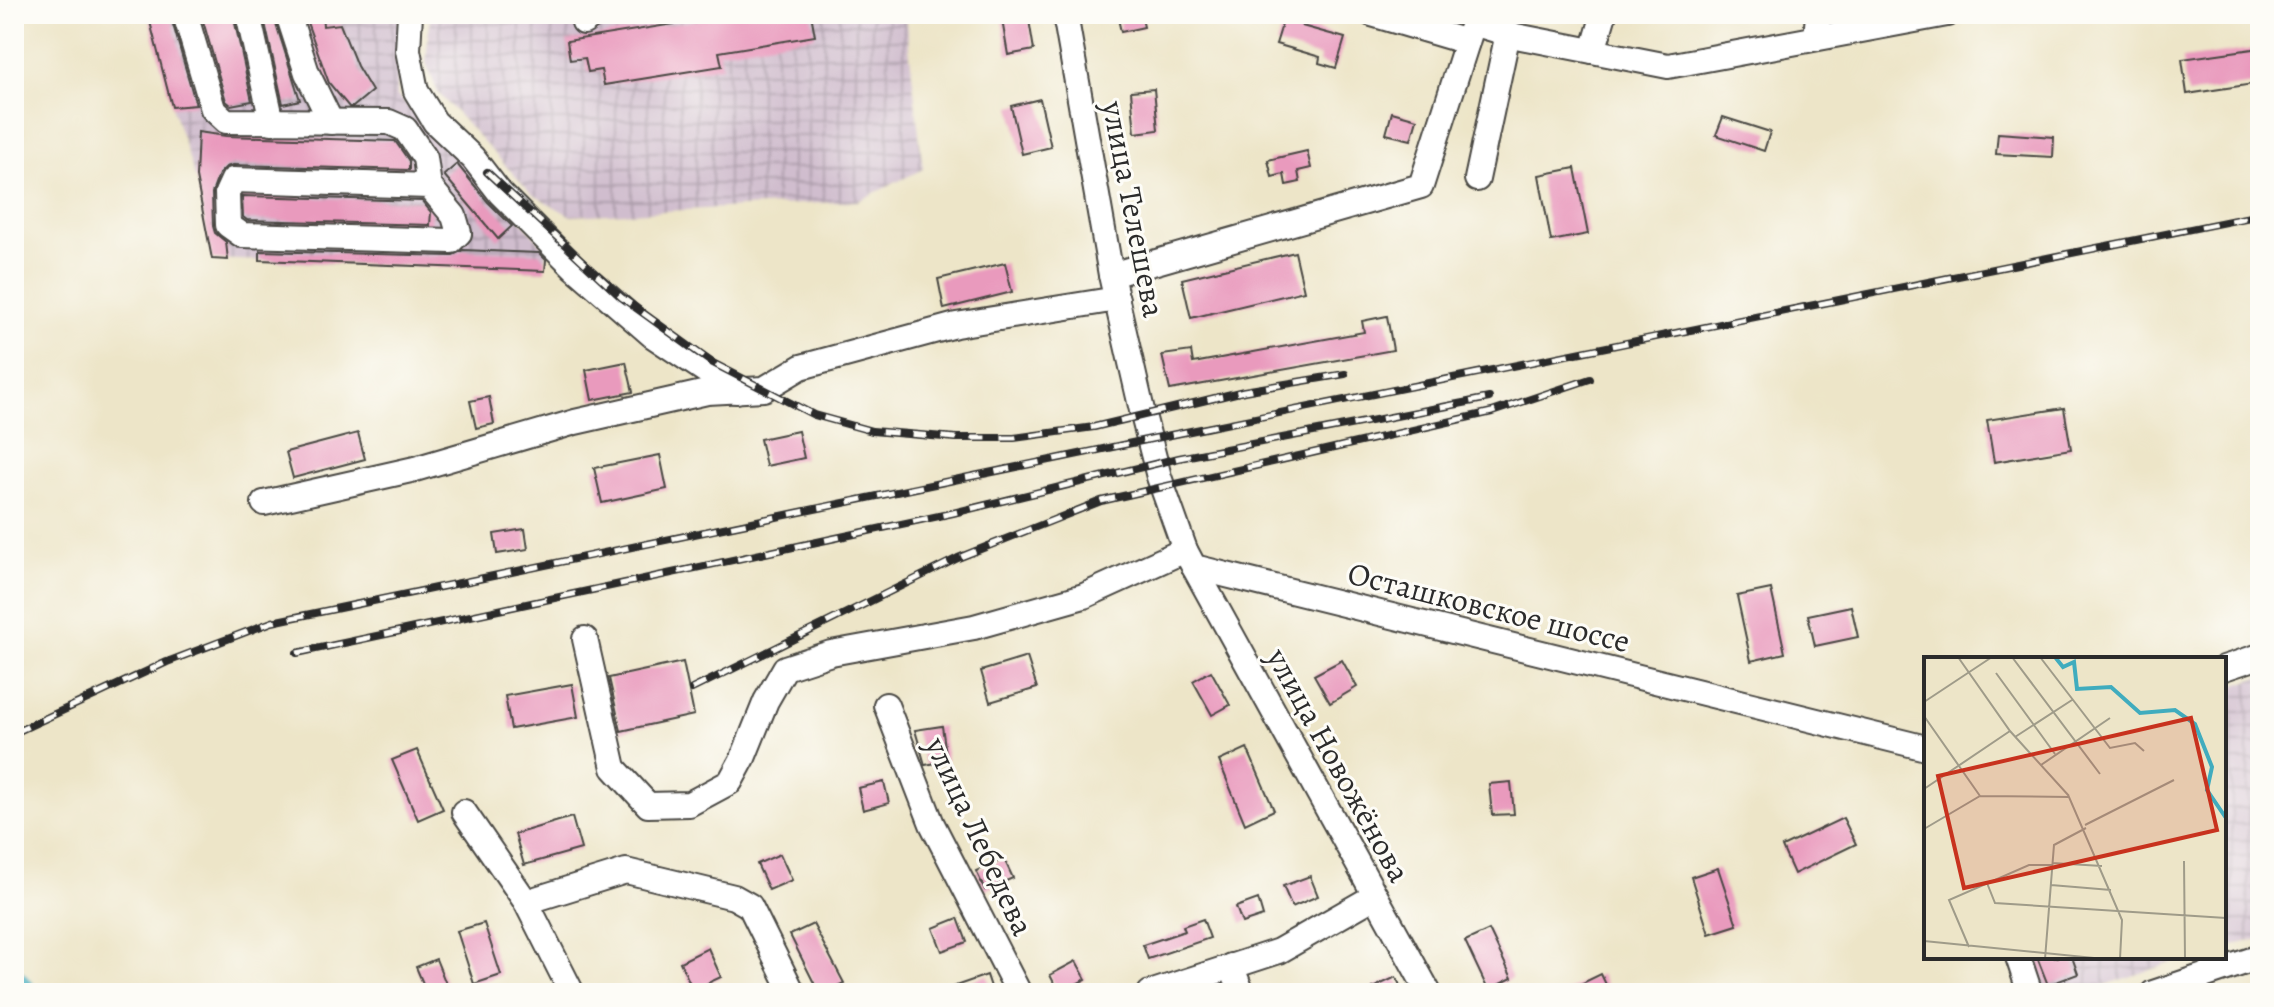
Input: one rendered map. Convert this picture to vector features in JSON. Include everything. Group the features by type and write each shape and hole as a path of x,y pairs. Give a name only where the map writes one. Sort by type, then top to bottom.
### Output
{"street":[{"path":"185,14 213,109 226,121 389,122 405,129 425,158 429,186 454,216 459,233 451,241 242,235 228,225 227,193 233,180 429,186"},
{"path":"248,14 272,122"},
{"path":"288,14 307,73 331,122"},
{"path":"410,14 408,50 416,91 435,122 473,158 500,193 575,268 652,335 736,391"},
{"name":"улица Телешева","path":"1065,14 1111,275 1159,477 1189,559"},
{"path":"1372,14 1472,26 1668,66 1817,26 1947,14"},
{"path":"1593,51 1604,14"},
{"path":"1111,275 1421,186 1472,26"},
{"path":"1477,179 1508,33"},
{"path":"264,503 415,469 575,422 707,392 764,389 801,367 956,325 1117,299"},
{"path":"585,639 614,768 648,805 689,804 730,782 766,701 785,668 831,653 974,627 1084,596 1189,559"},
{"name":"Осташковское шоссе","path":"1189,559 1924,747"},
{"name":"улица Новожёнова","path":"1189,559 1429,993"},
{"path":"2226,667 2260,656"},
{"name":"улица Лебедева","path":"886,705 932,824 1019,993"},
{"path":"464,812 526,902 572,993"},
{"path":"526,902 626,871 734,897 750,906 793,993"},
{"path":"1150,993 1279,951 1375,896"},
{"path":"2153,993 2260,957"},
{"path":"2019,959 2030,993"},
{"path":"1231,966 1242,993"}],"shaded area":[{"path":"148,14 400,14 397,96 465,157 546,249 545,271 212,259 199,189 172,107"},
{"path":"430,14 924,14 906,20 923,169 858,201 571,216 532,194 438,93 426,63"},
{"path":"2260,677 2260,939 2226,947 2226,688"},
{"path":"2033,959 2183,959 2081,993 2044,993"}],"building":[{"path":"148,14 170,14 196,105 172,107"},
{"path":"201,14 233,14 252,101 231,105 226,101"},
{"path":"263,14 273,14 300,100 283,104"},
{"path":"304,14 322,14 323,26 340,24 357,66 372,91 353,107 349,107 329,83"},
{"path":"736,14 811,14 815,36 719,52 722,66 604,85 601,70 588,72 585,58 570,60 567,41"},
{"path":"1001,14 1028,14 1034,50 1008,55"},
{"path":"1117,14 1141,14 1144,27 1121,32"},
{"path":"1285,15 1304,21 1302,26 1345,38 1336,68 1319,63 1320,57 1276,44"},
{"path":"2260,48 2260,83 2187,94 2182,59"},
{"path":"1154,89 1158,130 1135,133 1131,91"},
{"path":"1040,99 1051,147 1022,154 1011,106"},
{"path":"1392,112 1417,119 1411,140 1386,134"},
{"path":"1723,117 1770,132 1764,151 1716,135"},
{"path":"198,132 226,136 395,141 409,161 409,170 226,167 219,174 212,193 213,226 215,233 226,242 228,260 212,259 196,177"},
{"path":"1998,133 2054,137 2053,157 1996,154"},
{"path":"1307,151 1311,168 1298,171 1300,182 1286,185 1284,174 1272,177 1268,160"},
{"path":"457,164 512,226 498,239 444,175"},
{"path":"1575,168 1588,234 1551,241 1539,175"},
{"path":"242,196 422,201 431,212 430,225 247,220 243,217"},
{"path":"463,250 539,253 546,260 545,271 260,260 260,251 451,256"},
{"path":"1295,252 1304,291 1191,318 1182,279"},
{"path":"1005,263 1012,292 944,309 938,279"},
{"path":"1387,316 1393,350 1170,390 1162,355 1191,351 1193,363 1364,332 1362,321"},
{"path":"626,362 633,392 592,400 586,370"},
{"path":"489,397 494,424 476,428 470,401"},
{"path":"2064,408 2071,449 1994,462 1987,420"},
{"path":"798,431 804,458 766,466 760,439"},
{"path":"358,433 365,459 293,478 286,452"},
{"path":"660,455 667,489 602,503 594,468"},
{"path":"525,529 528,549 497,554 494,534"},
{"path":"1771,589 1785,653 1751,661 1737,596"},
{"path":"1851,606 1858,637 1815,646 1808,615"},
{"path":"1027,657 1037,688 990,702 981,671"},
{"path":"1342,660 1357,687 1330,703 1314,675"},
{"path":"683,662 694,715 621,731 609,678"},
{"path":"1211,671 1230,705 1212,715 1193,681"},
{"path":"572,684 578,717 511,729 505,696"},
{"path":"942,726 947,761 925,765 915,730"},
{"path":"1247,748 1274,810 1245,824 1219,761"},
{"path":"417,750 443,809 418,820 392,760"},
{"path":"884,782 889,803 863,810 858,788"},
{"path":"1511,782 1514,814 1492,815 1489,784"},
{"path":"572,817 581,849 524,865 515,834"},
{"path":"1843,818 1856,844 1794,874 1782,847"},
{"path":"780,854 792,880 769,890 757,864"},
{"path":"1004,859 1013,878 985,890 976,871"},
{"path":"1718,868 1737,925 1709,934 1691,877"},
{"path":"1310,876 1318,896 1292,907 1283,886"},
{"path":"1258,899 1263,916 1242,923 1236,907"},
{"path":"958,918 967,942 942,951 933,928"},
{"path":"1203,919 1210,938 1148,959 1143,945 1185,931 1183,926"},
{"path":"484,923 501,975 474,984 457,931"},
{"path":"813,924 844,983 822,993 819,993 790,935"},
{"path":"1489,930 1512,978 1488,990 1465,941"},
{"path":"708,948 721,977 693,990 680,962"},
{"path":"436,959 448,989 440,993 427,993 416,967"},
{"path":"2038,959 2073,959 2078,974 2048,985"},
{"path":"1076,961 1086,979 1059,993 1050,975"},
{"path":"1601,974 1610,993 1562,993"},
{"path":"987,975 993,993 941,993 941,991"},
{"path":"1396,977 1404,993 1362,993"}],"waterway":[{"path":"14,985 21,993"}],"railway":[{"path":"487,172 621,297 711,362 814,415 872,431 956,438 1014,438 1094,427 1244,391 1345,374"},
{"path":"14,733 167,662 272,622 1151,439 2260,215"},
{"path":"692,689 958,558 1101,501 1492,412 1590,379"},
{"path":"297,653 953,513 1179,458 1489,398"}]}
